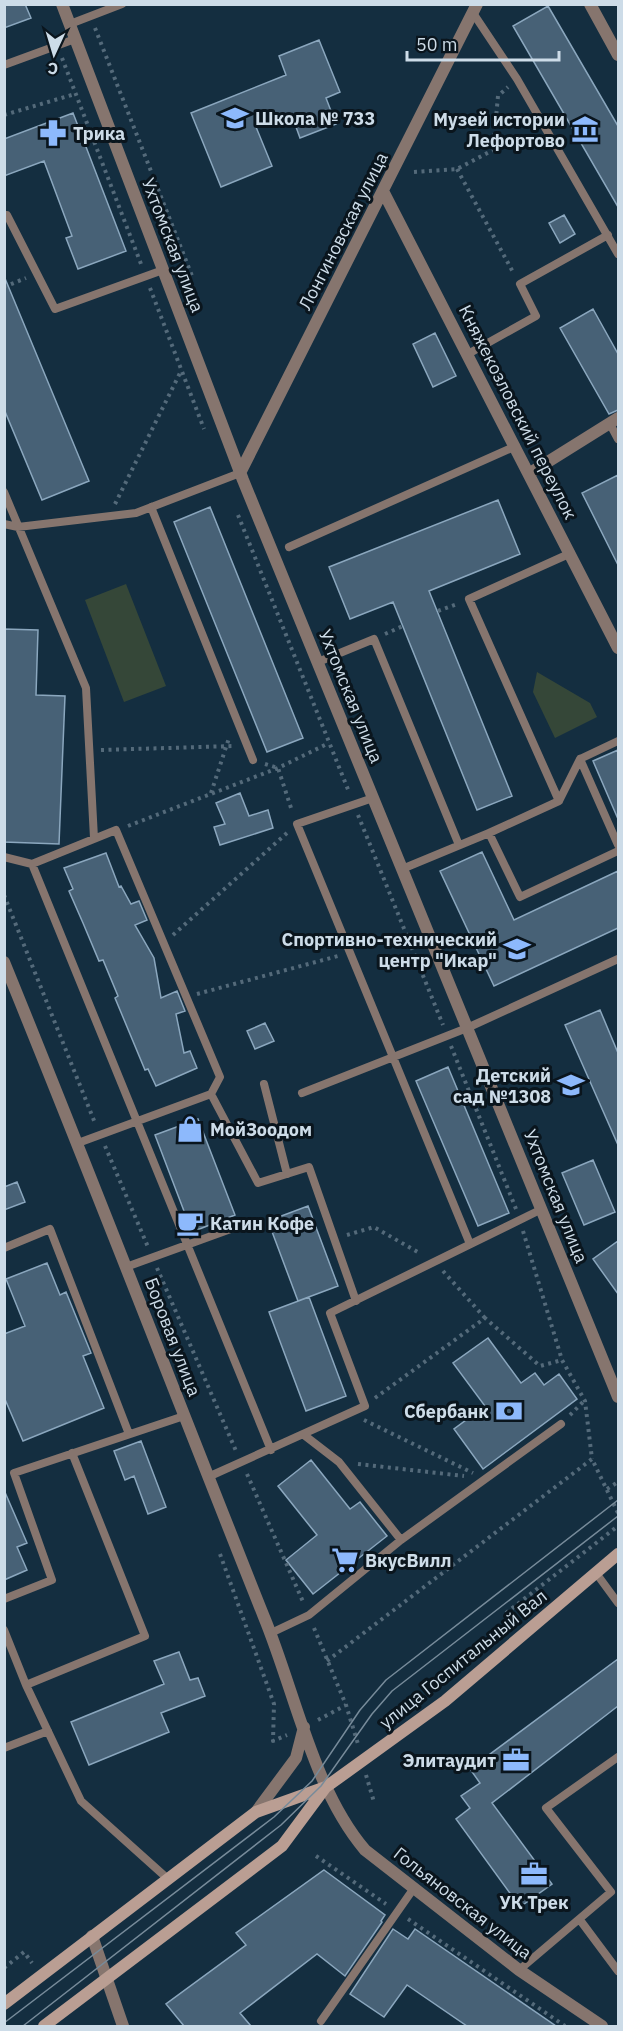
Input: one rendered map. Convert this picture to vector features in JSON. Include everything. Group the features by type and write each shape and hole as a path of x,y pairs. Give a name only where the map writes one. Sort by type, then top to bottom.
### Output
{"main road":[{"name":"улица Госпитальный Вал","path":"4,2004 256,1812 326,1787 445,1701 618,1554"},
{"name":"улица Госпитальный Вал","path":"44,2026 282,1846 326,1787"}],"street":[{"name":"Ухтомская улица","path":"62,4 240,473 618,1397"},
{"path":"590,4 618,55"},
{"name":"Лонгиновская улица","path":"240,473 384,193 475,9"},
{"name":"Княжекозловский переулок","path":"384,193 618,648"},
{"path":"530,473 614,421"},
{"name":"Боровая улица","path":"4,962 78,1143 271,1633 326,1787"},
{"path":"256,1812 296,1758 304,1726"},
{"name":"Гольяновская улица","path":"326,1787 346,1828 365,1850 519,1970 602,2026"},
{"path":"92,1936 123,2026"}],"lane":[{"path":"70,24 122,4"},
{"path":"475,9 618,254"},
{"path":"4,65 75,39"},
{"path":"4,216 7,215 55,309 163,270"},
{"path":"468,354 536,316 520,284 608,236"},
{"path":"614,421 618,439"},
{"path":"289,547 516,446"},
{"path":"4,524 18,527 136,513 240,473"},
{"path":"4,492 86,688 94,838"},
{"path":"151,507 253,760"},
{"path":"559,801 469,599 571,553"},
{"path":"318,662 374,639 459,845"},
{"path":"402,869 559,801 580,759 618,741"},
{"path":"580,759 618,845"},
{"path":"374,798 297,824 470,1244"},
{"path":"4,857 32,864 116,830 220,1077 211,1094 78,1143"},
{"path":"489,832 520,897 618,850"},
{"path":"32,864 271,1450"},
{"path":"302,1093 467,1028 618,959"},
{"path":"264,1084 287,1174"},
{"path":"211,1094 258,1183 309,1167 356,1300"},
{"path":"208,1477 242,1464 365,1406 330,1313 542,1209"},
{"path":"126,1267 250,1222"},
{"path":"4,1248 50,1229 129,1434"},
{"path":"4,1599 52,1580 14,1473 184,1416"},
{"path":"271,1633 309,1615 401,1540 561,1424"},
{"path":"304,1435 339,1461 401,1540"},
{"path":"26,1684 145,1636 72,1453"},
{"path":"596,1573 618,1603"},
{"path":"4,1630 26,1684 81,1800 168,1879"},
{"path":"4,1748 48,1731"},
{"path":"519,1970 615,1891 546,1808 618,1757"},
{"path":"323,2025 414,1888"},
{"path":"580,1920 618,1971"}],"path":[{"path":"116,79 192,276"},
{"path":"414,172 457,169 493,150 498,96 517,79"},
{"path":"4,115 76,94"},
{"path":"457,169 520,284"},
{"path":"4,286 38,274"},
{"path":"108,516 182,370"},
{"path":"438,611 469,599"},
{"path":"211,794 236,718"},
{"path":"116,830 278,768 329,743"},
{"path":"89,751 247,745"},
{"path":"253,760 278,768"},
{"path":"164,944 297,824 278,768"},
{"path":"357,813 439,1017"},
{"path":"4,895 100,1135 346,1705"},
{"path":"186,997 350,952"},
{"path":"365,1406 485,1318 540,1366 562,1360"},
{"path":"561,1424 585,1401"},
{"path":"349,1413 488,1479"},
{"path":"327,1661 592,1459 618,1513"},
{"path":"339,1461 488,1479"},
{"path":"607,1489 618,1482"},
{"path":"506,1613 618,1526"},
{"path":"316,1857 566,2026"},
{"path":"4,1968 24,1952 33,1964"}],"green space":[{"path":"126,584 166,686 124,702 85,600"},
{"path":"537,672 590,703 597,717 555,738 533,692"}],"building":[{"path":"4,4 25,4 31,18 4,28"},
{"path":"548,6 618,126 618,207 513,26"},
{"name":"Школа № 733","path":"319,40 340,92 326,98 336,124 300,138 291,113 256,127 272,166 221,187 191,113 286,75 279,56"},
{"path":"73,113 126,251 78,269 66,238 72,236 44,161 4,176 4,139"},
{"path":"564,215 575,234 560,243 549,223"},
{"path":"4,276 89,481 42,500 4,409"},
{"path":"593,309 618,354 618,410 609,414 560,328"},
{"path":"435,333 456,376 433,387 413,344"},
{"path":"618,475 618,565 582,493"},
{"path":"498,500 520,554 429,591 512,796 477,810 393,602 350,619 329,567"},
{"path":"210,507 303,738 267,752 174,522"},
{"path":"4,629 38,630 36,695 65,696 59,844 4,842"},
{"path":"618,750 618,819 593,761"},
{"path":"240,793 249,816 268,810 273,828 220,845 214,827 225,824 216,803"},
{"path":"482,852 514,920 618,871 618,928 494,986 440,871"},
{"path":"106,853 119,887 121,886 131,904 139,901 147,920 135,925 154,958 161,998 177,991 185,1011 176,1014 184,1053 190,1051 197,1068 156,1086 148,1069 145,1070 115,998 118,996 103,960 99,961 69,891 73,889 64,868"},
{"path":"600,1010 618,1053 618,1145 565,1025"},
{"path":"265,1023 274,1041 255,1049 247,1031"},
{"path":"448,1067 509,1213 478,1226 416,1081"},
{"path":"198,1119 235,1215 192,1232 155,1135"},
{"path":"593,1160 615,1212 584,1225 562,1173"},
{"path":"17,1182 25,1202 4,1210 4,1187"},
{"path":"308,1206 338,1286 298,1301 268,1221"},
{"path":"618,1241 618,1294 593,1259"},
{"path":"47,1263 60,1295 66,1292 91,1353 83,1356 104,1408 23,1441 4,1397 4,1334 25,1326 6,1279"},
{"path":"309,1297 346,1396 306,1411 269,1312"},
{"path":"488,1338 521,1383 535,1373 544,1385 559,1374 577,1399 483,1469 454,1429 485,1406 453,1363"},
{"path":"141,1441 166,1507 148,1514 134,1476 125,1480 114,1451"},
{"path":"311,1460 350,1509 360,1502 387,1536 313,1594 286,1560 317,1535 278,1486"},
{"path":"4,1490 27,1543 17,1547 27,1570 4,1580"},
{"path":"179,1652 190,1680 198,1678 205,1696 161,1713 169,1732 89,1765 71,1722 164,1684 154,1661"},
{"path":"618,1659 618,1706 492,1803 552,1884 520,1907 456,1819 470,1808 461,1796 480,1783 470,1769"},
{"path":"324,1870 385,1915 345,1976 317,1954 240,2013 251,2026 184,2026 166,2004 246,1945 236,1933"},
{"path":"393,1929 408,1939 415,1929 556,2026 467,2026 407,1985 384,2017 350,1994"}],"tram line":[{"path":"4,2023 274,1817 312,1781 360,1710 386,1680 618,1500"},
{"path":"23,2026 281,1825 321,1786 372,1714 392,1691 618,1516"}],"place":[{"name":"Школа № 733","path":"235,118"},
{"name":"Музей истории Лефортово","path":"585,129"},
{"name":"Трика","path":"53,133"},
{"name":"Спортивно-технический центр \"Икар\"","path":"517,949"},
{"name":"Детский сад №1308","path":"571,1085"},
{"name":"МойЗоодом","path":"190,1129"},
{"name":"Катин Кофе","path":"190,1223"},
{"name":"Сбербанк","path":"509,1411"},
{"name":"ВкусВилл","path":"345,1560"},
{"name":"Элитаудит","path":"516,1760"},
{"name":"УК Трек","path":"534,1874"}]}
